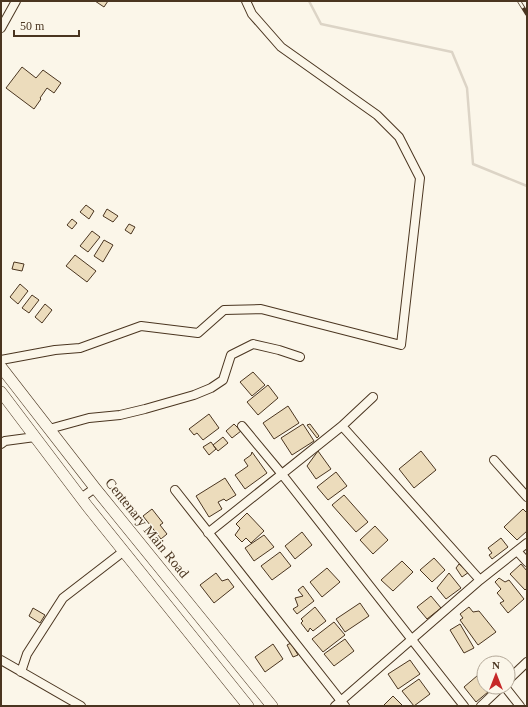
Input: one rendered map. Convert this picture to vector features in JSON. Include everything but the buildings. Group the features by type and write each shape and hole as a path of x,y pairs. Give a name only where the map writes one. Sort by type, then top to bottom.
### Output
{"street":[{"path":"1,28 16,1"},
{"path":"1,360 55,350 80,348 141,326 198,333 224,310 261,309 401,345 420,178 399,136 377,115 281,48 252,14 246,1"},
{"path":"49,429 89,418 120,415 194,395 223,380 231,355 253,344 300,357"},
{"name":"Centenary Main Road","path":"1,367 95,488 272,706"},
{"path":"1,392 81,498 248,706"},
{"path":"208,534 342,426 373,397"},
{"path":"242,426 282,473 464,706"},
{"path":"342,426 480,580"},
{"path":"1,444 5,441 35,437"},
{"path":"494,460 527,497"},
{"path":"81,498 95,488"},
{"path":"175,490 340,704 480,580 527,543"},
{"path":"21,672 27,654 63,598 124,551"},
{"path":"516,551 527,562"},
{"path":"1,660 81,706"},
{"path":"516,672 527,662"},
{"path":"480,706 492,695"},
{"path":"511,695 520,706"}],"waterway":[{"path":"309,1 321,24 452,52 467,88 473,164 527,186"}],"railway":[{"path":"519,1 527,14"}]}
